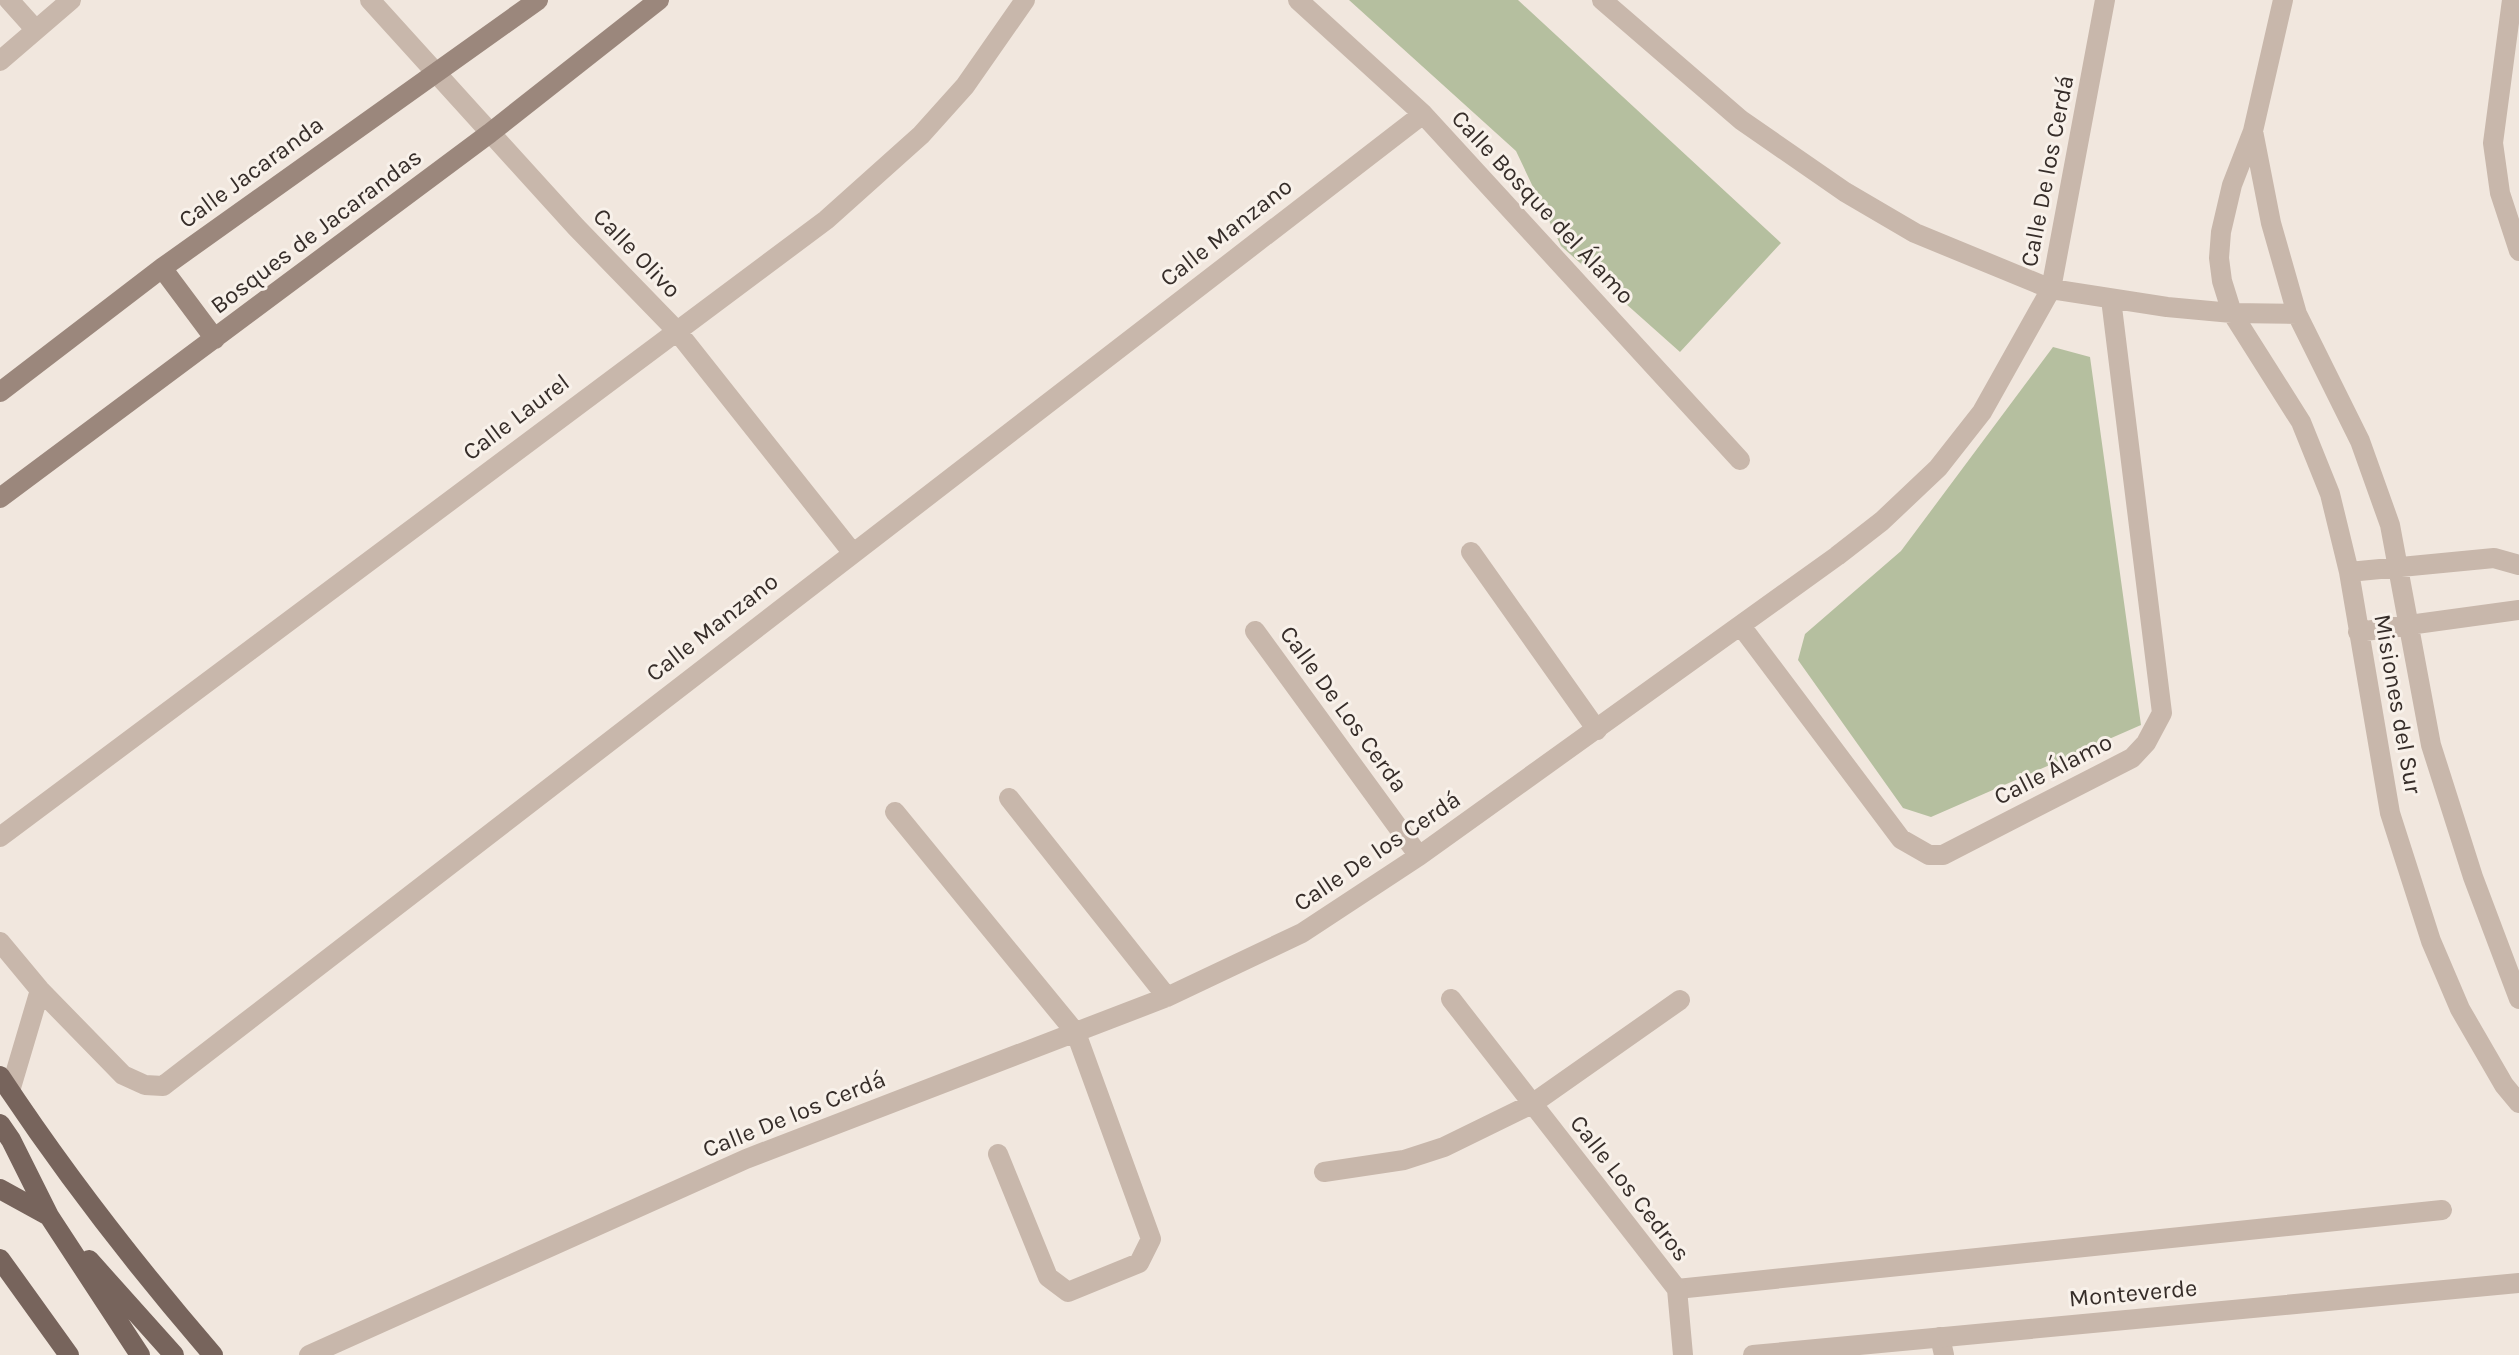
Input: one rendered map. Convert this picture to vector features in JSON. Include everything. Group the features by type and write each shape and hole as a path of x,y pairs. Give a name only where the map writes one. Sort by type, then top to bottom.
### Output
{"main road":[{"path":"5,1084 158,1290 213,1355"},
{"path":"0,1124 49,1216 140,1355"},
{"path":"0,1189 49,1216 174,1355"},
{"path":"0,1259 69,1355"}],"street":[{"path":"9,0 35,29"},
{"path":"0,61 71,0"},
{"name":"Calle Olivo","path":"370,0 490,133 676,330 852,552"},
{"name":"Calle Jacaranda","path":"0,392 162,268 538,0"},
{"name":"Bosques de Jacarandas","path":"0,498 490,133 659,0"},
{"name":"Calle Laurel","path":"0,837 826,220 921,135 965,86 1025,0"},
{"name":"Calle Bosque del Álamo","path":"1298,0 1423,114 1740,460"},
{"path":"1602,0 1741,120 1845,192 1915,233 2051,289 2232,313 2297,314"},
{"name":"Calle De los Cerdá","path":"309,1355 746,1159 1167,997 1302,933 1419,856 1597,730 1882,521 1938,468 1982,412 2051,289 2105,0"},
{"name":"Misiones del Sur","path":"2283,0 2253,131 2232,185 2221,232 2219,258 2222,281 2232,313 2301,422 2330,494 2349,572 2390,813 2431,941 2460,1009 2504,1085 2519,1103"},
{"path":"2512,0 2493,143 2500,193 2515,225 2519,251"},
{"name":"Calle Manzano","path":"0,942 40,990 123,1075 145,1085 163,1086 1423,114"},
{"name":"Misiones del Sur","path":"2253,131 2271,223 2297,314 2360,441 2390,525 2431,745 2473,877 2519,999"},
{"path":"162,268 215,339"},
{"name":"Calle Álamo","path":"1741,626 1901,839 1929,855 1943,855 2132,758 2146,743 2162,713 2111,299"},
{"path":"1471,552 1597,730"},
{"path":"2349,572 2494,558 2519,565"},
{"path":"2358,632 2519,610"},
{"name":"Calle De Los Cerda","path":"1255,631 1419,856"},
{"path":"1009,798 1167,997"},
{"path":"895,812 1076,1033 1151,1239 1139,1263 1068,1292 1048,1277 998,1154"},
{"path":"5,1084 40,990"},
{"path":"1451,999 1532,1104"},
{"name":"Calle Los Cedros","path":"1324,1172 1404,1160 1444,1147 1532,1104 1680,1000"},
{"name":"Calle Los Cedros","path":"1532,1104 1677,1289 1683,1355"},
{"path":"1677,1289 2442,1210"},
{"name":"Monteverde","path":"1753,1355 1942,1346 2519,1283"}],"green space":[{"path":"1349,0 1518,0 1781,243 1680,352 1561,246 1516,151"},
{"path":"2053,347 2090,357 2141,725 1931,817 1903,808 1798,660 1805,634 1901,551"}]}
